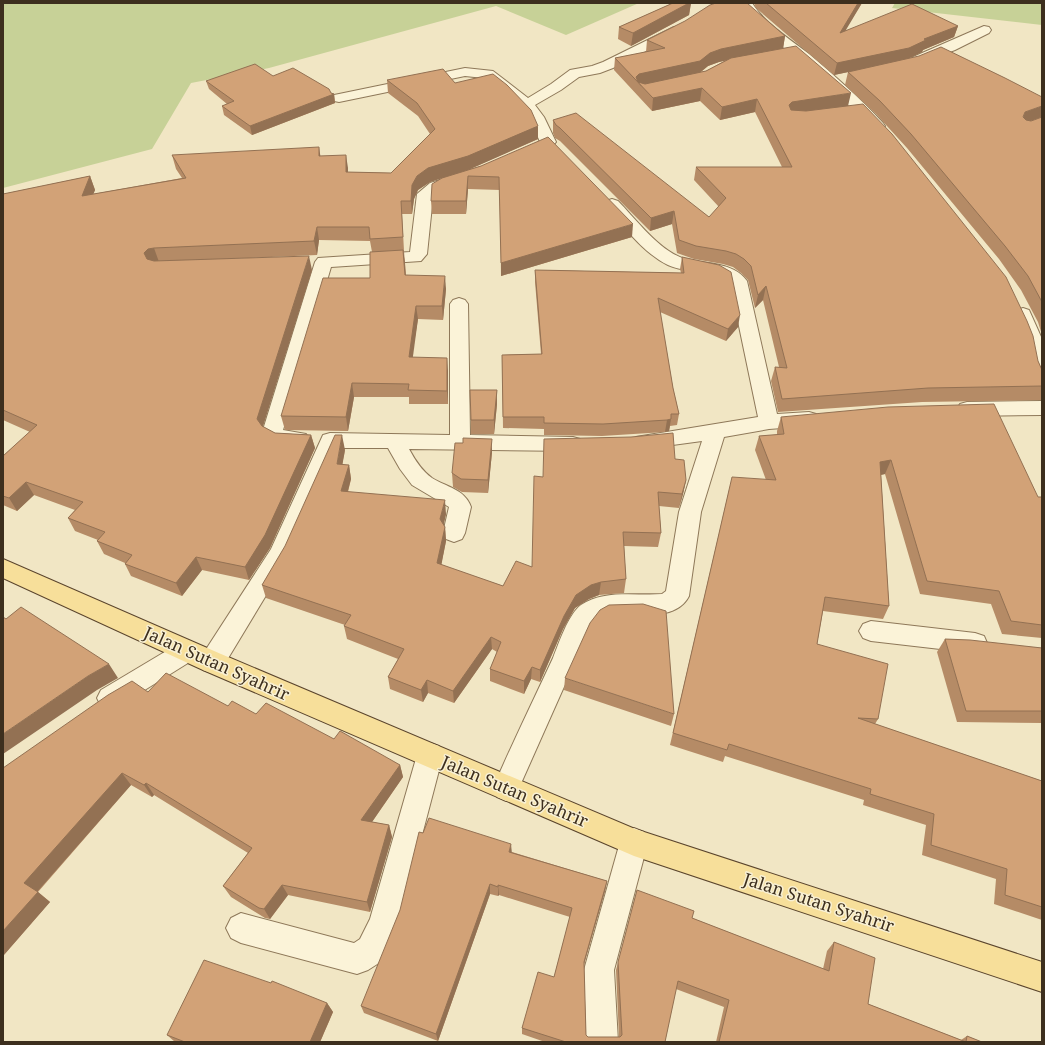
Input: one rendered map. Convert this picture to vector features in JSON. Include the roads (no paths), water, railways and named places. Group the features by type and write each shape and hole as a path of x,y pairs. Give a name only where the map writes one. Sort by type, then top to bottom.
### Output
{"main road":[{"name":"Jalan Sutan Syahrir","path":"3,568 212,662 634,842 1042,977"}],"street":[{"path":"746,3 750,11 791,54 839,80 856,111 888,138"},
{"path":"527,104 556,87 575,73 595,70 608,65 684,25"},
{"path":"902,66 950,47 984,30"},
{"path":"339,98 465,72 488,74 527,104 537,117 548,147"},
{"path":"475,174 436,186 425,194 418,254 415,257 316,262 272,433 275,436 282,438 330,440 594,444"},
{"path":"603,195 644,238 670,258 680,263 726,272 738,280 768,422"},
{"path":"1015,299 1024,316 1037,350 1042,377"},
{"path":"459,304 460,443"},
{"path":"952,409 1042,408"},
{"path":"626,443 665,440 768,422 830,417"},
{"path":"506,788 571,645 583,620 589,613 616,603 668,603 677,596 690,512 715,432"},
{"path":"212,662 280,553 330,440"},
{"path":"395,442 412,471 424,483 444,492 459,504 460,507 454,533"},
{"path":"871,631 996,646"},
{"path":"94,708 187,651"},
{"path":"241,928 358,959 371,950 384,923 430,755"},
{"path":"602,1042 599,970 634,842"}]}
